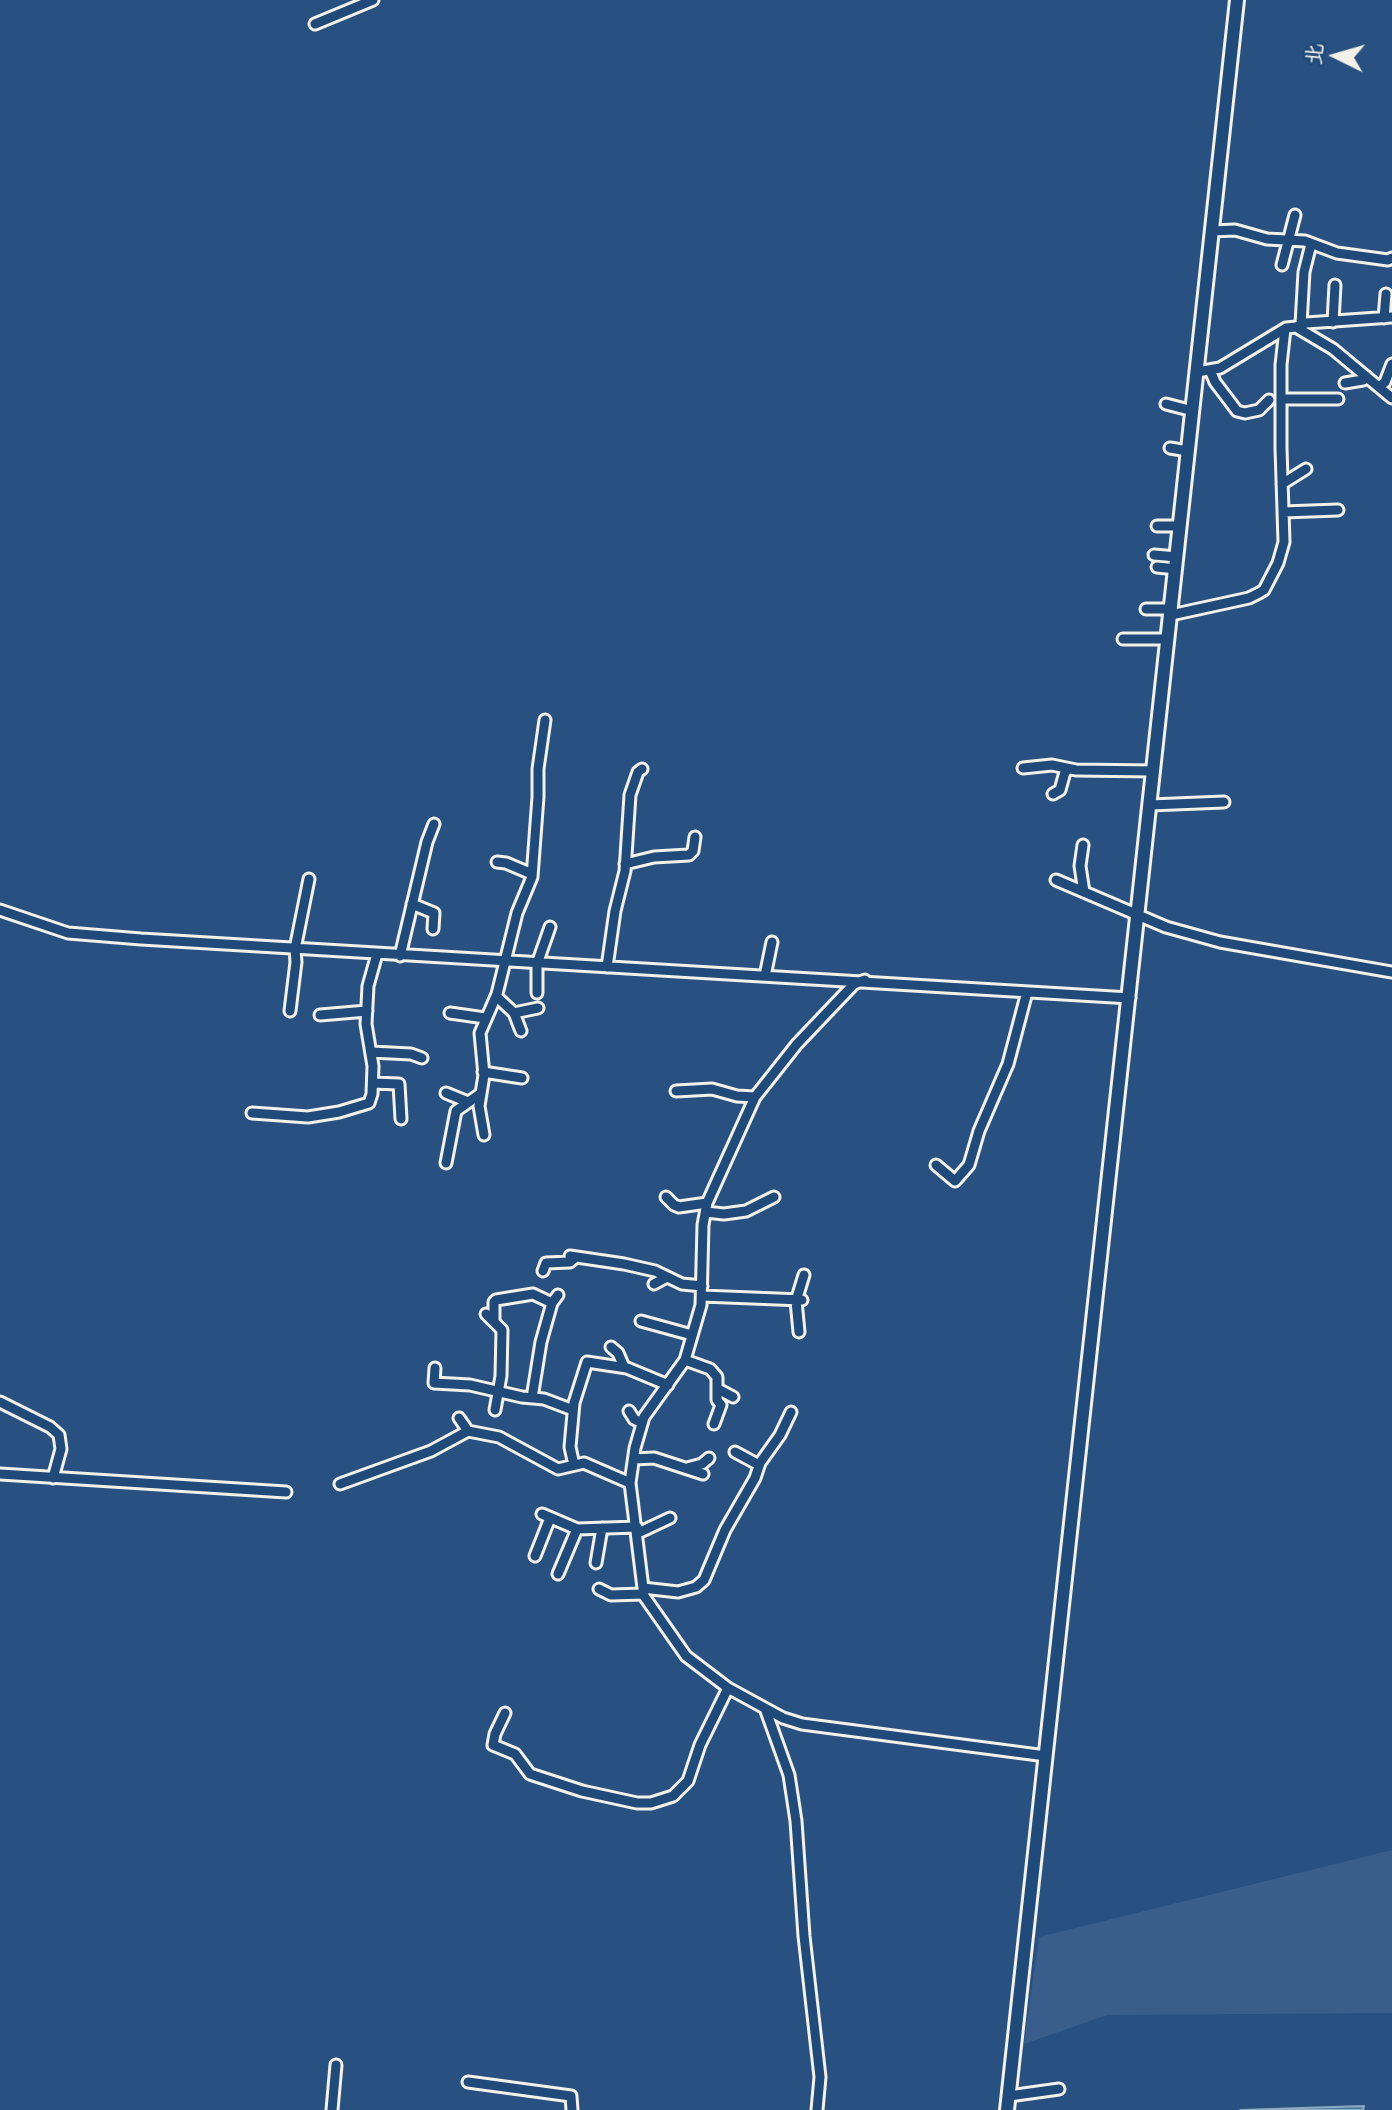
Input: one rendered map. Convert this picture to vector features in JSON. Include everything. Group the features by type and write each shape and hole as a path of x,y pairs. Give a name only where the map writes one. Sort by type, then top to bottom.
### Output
{"street":[{"path":"315,24 373,0"},
{"path":"1007,2110 1188,451 1193,411 1204,371 1212,231 1237,0"},
{"path":"1282,265 1295,215"},
{"path":"1212,231 1235,230 1267,239 1311,244 1337,253 1392,258"},
{"path":"1298,326 1304,272 1311,244"},
{"path":"1333,322 1335,285"},
{"path":"1204,371 1220,368 1285,329 1388,317 1386,294"},
{"path":"1298,326 1333,349 1392,398"},
{"path":"1146,609 1171,612 1249,598 1264,590 1282,551 1285,329"},
{"path":"1379,387 1385,382 1392,364"},
{"path":"1204,371 1237,411 1259,410 1269,400"},
{"path":"1345,383 1363,380 1366,376"},
{"path":"1282,399 1338,399"},
{"path":"1166,404 1193,411"},
{"path":"1170,448 1188,451"},
{"path":"1282,484 1306,469"},
{"path":"1283,512 1338,510"},
{"path":"1157,526 1180,526"},
{"path":"1154,555 1176,563"},
{"path":"1157,567 1176,563"},
{"path":"1123,639 1168,639"},
{"path":"484,1135 479,1106 483,1072 480,1033 496,996 517,913 532,874 538,769 545,720"},
{"path":"1023,768 1052,765 1069,769 1154,771"},
{"path":"607,967 625,864 630,795 642,769"},
{"path":"1053,794 1060,790 1065,772 1069,769"},
{"path":"1150,805 1224,802"},
{"path":"400,956 434,824"},
{"path":"625,864 654,857 689,855 693,851 695,837"},
{"path":"1083,845 1080,866 1084,892"},
{"path":"497,862 532,874"},
{"path":"290,1011 295,949 309,879"},
{"path":"1056,880 1138,916 1192,935 1247,949 1392,972"},
{"path":"412,904 434,913 433,929"},
{"path":"0,910 68,933 400,956 865,980 946,988 1130,998"},
{"path":"537,993 537,964 550,927"},
{"path":"765,976 772,942"},
{"path":"252,1113 308,1117 369,1103 373,1083 367,1038 368,986 377,954"},
{"path":"865,980 854,984 797,1044 755,1097 706,1208 702,1291 692,1335 685,1360 642,1423 630,1483 643,1591 686,1656 728,1688 766,1711 802,1724 1046,1756"},
{"path":"936,1165 955,1181 969,1165 979,1131 1008,1064 1027,992"},
{"path":"496,996 514,1013 521,1031"},
{"path":"514,1013 538,1008"},
{"path":"320,1015 367,1011"},
{"path":"450,1013 485,1018"},
{"path":"371,1052 411,1054 422,1058"},
{"path":"483,1072 522,1078"},
{"path":"373,1083 399,1084 401,1119"},
{"path":"676,1091 712,1089 755,1097"},
{"path":"446,1093 479,1106"},
{"path":"446,1163 453,1117 458,1107 480,1094"},
{"path":"666,1197 679,1207 706,1208 724,1214 746,1211 774,1197"},
{"path":"543,1271 546,1263 570,1262 573,1257 647,1269 702,1291 799,1300"},
{"path":"799,1332 799,1300 804,1275"},
{"path":"654,1284 667,1277"},
{"path":"495,1410 503,1336 502,1330 490,1318 496,1300 533,1294 555,1299 536,1363 532,1398"},
{"path":"641,1321 692,1335"},
{"path":"611,1347 618,1353 624,1367"},
{"path":"685,1360 714,1372 718,1382 717,1400 721,1405 714,1424"},
{"path":"574,1465 570,1447 573,1410 587,1362 624,1367 668,1385"},
{"path":"435,1368 434,1383 470,1385 559,1403 573,1410"},
{"path":"718,1389 733,1397"},
{"path":"0,1402 50,1427 59,1435 62,1444 53,1478"},
{"path":"629,1411 634,1419 642,1423"},
{"path":"599,1589 611,1595 643,1591 678,1592 700,1584 759,1465 780,1435 791,1412"},
{"path":"459,1418 468,1431"},
{"path":"340,1484 431,1451 468,1431 499,1437 558,1469 590,1465 630,1483"},
{"path":"735,1452 759,1465"},
{"path":"634,1459 654,1458 703,1474"},
{"path":"684,1469 702,1464 709,1458"},
{"path":"0,1474 286,1492"},
{"path":"535,1556 546,1516 577,1529 637,1530 670,1518"},
{"path":"596,1563 602,1528"},
{"path":"558,1574 577,1529"},
{"path":"505,1713 493,1745 515,1754 530,1774 582,1791 651,1803 673,1796 688,1781 700,1745 728,1688"},
{"path":"766,1711 789,1775 796,1821 804,1936 820,2077 817,2110"},
{"path":"332,2110 336,2065"},
{"path":"468,2082 571,2096 572,2110"},
{"path":"1009,2096 1059,2089"}],"shaded area":[{"path":"1392,1850 1392,2013 1107,2015 1024,2044 1039,1937"},
{"path":"1364,2106 1363,2110 1240,2110"}]}
